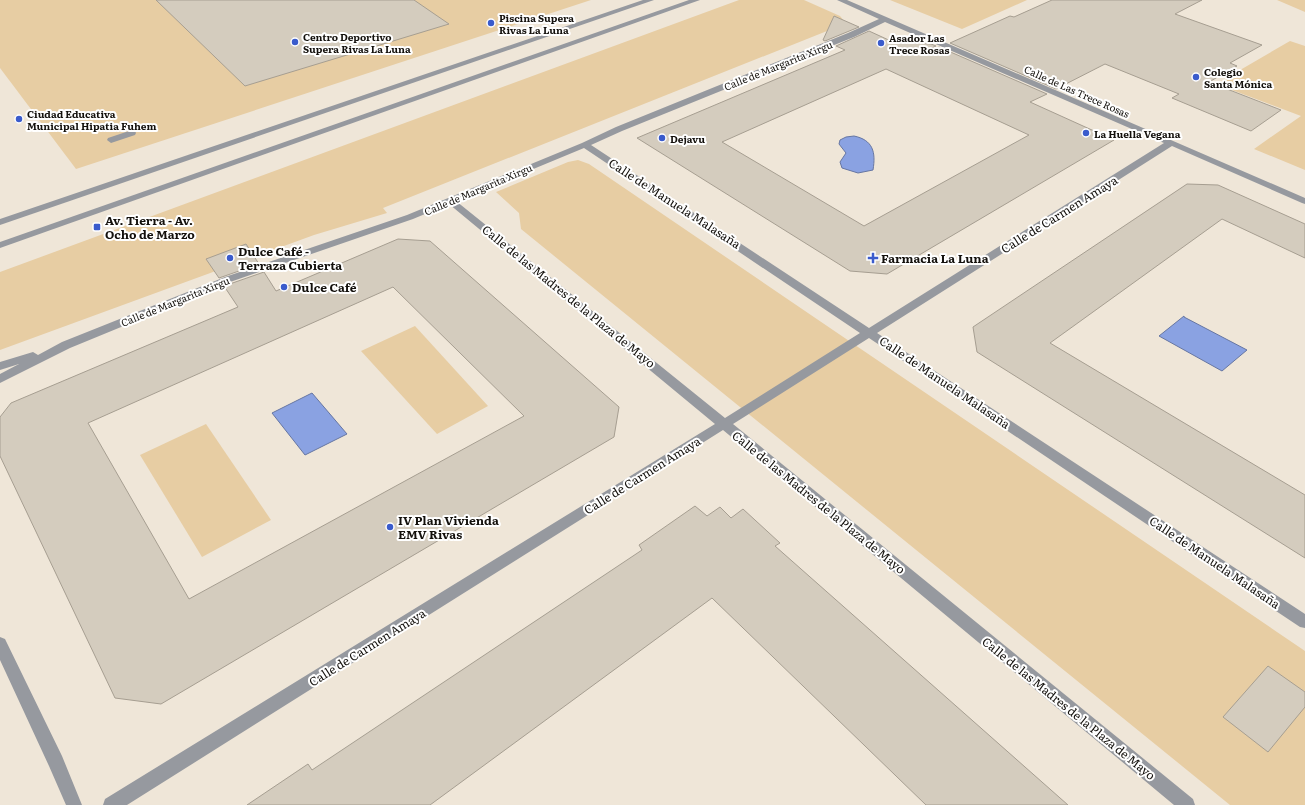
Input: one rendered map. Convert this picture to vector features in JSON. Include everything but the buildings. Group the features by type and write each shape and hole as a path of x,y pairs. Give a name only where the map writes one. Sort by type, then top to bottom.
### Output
{"street":[{"path":"0,222 650,0"},
{"path":"0,245 696,0"},
{"name":"Calle de Las Trece Rosas","path":"841,0 1305,201"},
{"name":"Calle de Margarita Xirgu","path":"0,366 66,345 229,279 410,217 585,145 619,129 851,35 885,19"},
{"path":"111,140 132,133"},
{"name":"Calle de Carmen Amaya","path":"111,805 724,424 1171,143"},
{"name":"Calle de Manuela Malasaña","path":"585,145 870,332 1305,622"},
{"name":"Calle de las Madres de la Plaza de Mayo","path":"450,200 1187,805"},
{"name":"Calle de Margarita Xirgu","path":"0,379 66,345"},
{"path":"0,644 56,762 74,805"}],"shaded area":[{"path":"0,0 591,0 76,169 0,68"},
{"path":"739,0 804,0 840,16 844,21 837,27 383,208 387,213 314,235 0,350 0,272"},
{"path":"890,0 1027,0 962,29"},
{"path":"1277,0 1305,0 1305,12"},
{"path":"1290,41 1305,46 1305,170 1254,149 1301,116 1216,84"},
{"path":"578,160 589,164 1305,651 1305,805 1230,805 521,229 519,213 496,192 568,162"},
{"path":"415,326 488,406 437,434 361,351"},
{"path":"206,424 271,520 202,557 140,455"}],"water":[{"path":"854,136 865,140 872,148 874,158 873,170 858,173 842,168 840,162 846,153 839,144 840,140 846,137"},
{"path":"1184,316 1247,350 1222,371 1159,336"},
{"path":"312,393 347,434 305,455 272,413"}],"place":[{"name":"Piscina Supera Rivas La Luna","path":"491,23"},
{"name":"Centro Deportivo Supera Rivas La Luna","path":"295,42"},
{"name":"Asador Las Trece Rosas","path":"881,43"},
{"name":"Colegio Santa Mónica","path":"1196,77"},
{"name":"Ciudad Educativa Municipal Hipatia Fuhem","path":"19,119"},
{"name":"La Huella Vegana","path":"1086,133"},
{"name":"Dejavu","path":"662,138"},
{"name":"Av. Tierra - Av. Ocho de Marzo","path":"97,227"},
{"name":"Dulce Café - Terraza Cubierta","path":"230,258"},
{"name":"Farmacia La Luna","path":"873,258"},
{"name":"Dulce Café","path":"284,287"},
{"name":"IV Plan Vivienda EMV Rivas","path":"390,527"}]}
